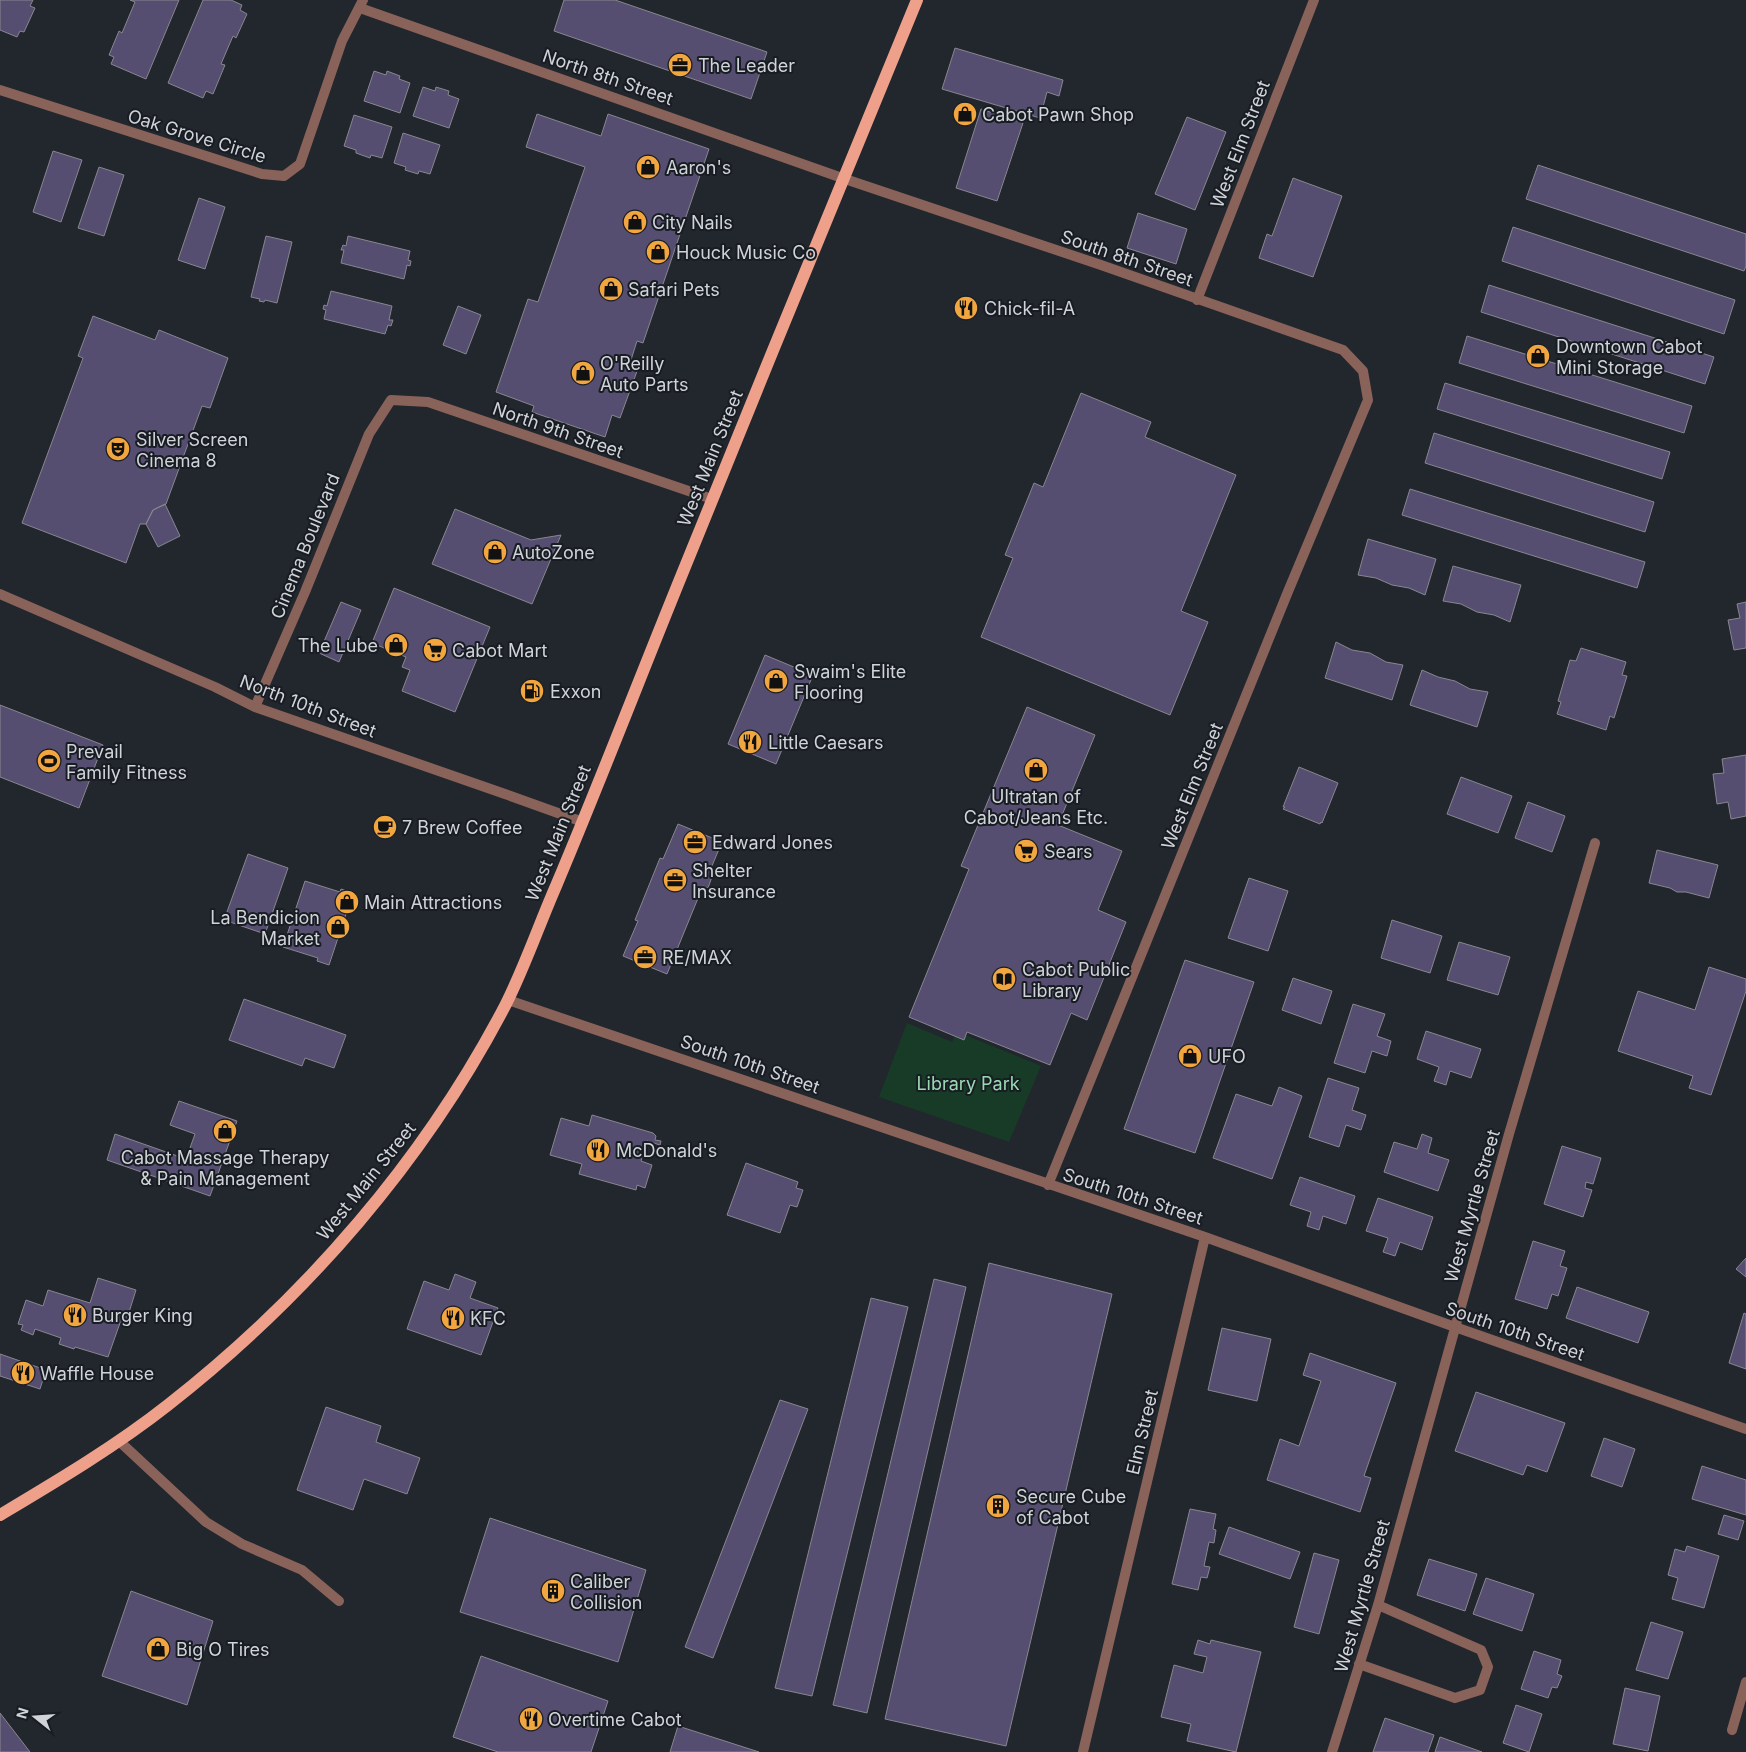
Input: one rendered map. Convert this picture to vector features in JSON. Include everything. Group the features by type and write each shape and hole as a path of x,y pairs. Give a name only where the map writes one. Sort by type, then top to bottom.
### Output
{"main road":[{"name":"West Main Street","path":"0,1515 119,1441 180,1396 257,1330 351,1231 404,1167 441,1116 476,1059 508,1000 917,0"}],"street":[{"name":"West Elm Street","path":"1197,300 1314,0"},
{"name":"North 8th Street","path":"361,4 844,178"},
{"name":"Oak Grove Circle","path":"0,90 262,174 284,176 300,164 342,41 361,4"},
{"name":"South 8th Street","path":"844,178 1343,350 1363,371 1368,400"},
{"name":"North 9th Street","path":"391,400 428,402 712,500"},
{"name":"Cinema Boulevard","path":"255,707 305,592 369,434 391,400"},
{"name":"West Elm Street","path":"1048,1185 1286,594 1368,400"},
{"name":"North 10th Street","path":"0,594 215,686 255,707 582,822"},
{"name":"West Myrtle Street","path":"1332,1752 1378,1605 1509,1134 1596,843"},
{"name":"South 10th Street","path":"508,1000 1205,1237 1454,1327 1746,1429"},
{"name":"Elm Street","path":"1083,1752 1205,1237"},
{"path":"119,1441 206,1522 242,1544 302,1570 339,1601"},
{"path":"1359,1664 1455,1698 1480,1690 1488,1667 1481,1650 1378,1605"},
{"path":"1732,1730 1746,1682"}],"green space":[{"name":"Library Park","path":"907,1023 952,1042 955,1036 965,1035 1041,1066 1009,1142 879,1097"}],"building":[{"path":"0,0 33,0 30,6 35,8 24,32 20,31 17,37 0,30"},
{"path":"130,0 179,0 146,79 111,64 114,57 109,55 119,31 122,33 135,2"},
{"path":"203,0 231,0 242,5 240,10 247,14 236,38 233,36 221,64 225,65 213,94 206,91 203,98 168,83"},
{"path":"564,0 615,0 767,52 751,99 554,31"},
{"path":"955,48 1063,80 1059,96 1047,92 1040,118 942,89"},
{"path":"374,71 386,75 387,71 400,76 399,79 410,83 400,113 364,101"},
{"path":"423,87 435,91 436,87 449,91 448,95 459,99 449,128 413,116"},
{"path":"981,109 1023,123 997,201 956,188"},
{"path":"537,114 601,136 608,114 709,149 643,343 637,341 631,360 640,363 620,418 612,415 605,437 532,412 534,406 496,392 528,299 538,302 585,167 526,147"},
{"path":"354,115 392,127 382,158 371,155 370,158 344,146"},
{"path":"1187,117 1226,132 1195,210 1155,194"},
{"path":"403,133 440,145 430,174 419,171 418,174 405,170 406,167 394,163"},
{"path":"53,151 82,160 61,222 33,212"},
{"path":"1538,165 1746,234 1746,266 1744,271 1526,199"},
{"path":"99,167 124,175 104,236 78,228"},
{"path":"1293,178 1342,196 1313,277 1259,258 1267,234 1272,236"},
{"path":"199,198 225,207 205,269 178,260"},
{"path":"1138,213 1187,229 1176,264 1127,248"},
{"path":"1513,227 1735,300 1724,334 1502,261"},
{"path":"266,236 292,242 277,303 265,300 264,302 259,301 260,299 251,297"},
{"path":"348,236 410,251 408,260 411,261 410,266 407,265 404,279 341,263 344,250 341,250 343,245 346,246"},
{"path":"1489,285 1714,357 1705,384 1481,312"},
{"path":"331,291 392,306 389,320 393,320 391,326 388,325 385,334 324,319 326,310 323,309 324,305 327,306"},
{"path":"458,306 481,315 466,354 443,345"},
{"name":"Silver Screen Cinema 8","path":"93,316 155,340 159,330 228,358 210,408 202,406 166,504 153,510 146,524 140,524 126,563 22,523 83,358 78,356"},
{"path":"1467,336 1692,406 1684,433 1459,363"},
{"path":"1445,383 1670,452 1662,479 1437,409"},
{"path":"1081,393 1151,422 1145,437 1236,475 1181,611 1208,622 1170,715 981,637 1013,558 1005,555 1034,483 1043,487"},
{"path":"1434,433 1654,502 1645,532 1425,463"},
{"path":"1410,489 1645,562 1637,588 1402,515"},
{"path":"165,504 180,536 158,547 146,524 153,510"},
{"name":"AutoZone","path":"455,509 531,540 561,535 532,604 432,564"},
{"path":"1368,539 1436,559 1425,595 1376,578 1358,575"},
{"path":"1453,566 1521,585 1510,622 1494,615 1477,612 1461,604 1443,601"},
{"name":"Cabot Mart","path":"394,588 490,627 455,712 402,691 410,670 402,667 406,657 372,643"},
{"path":"341,602 361,610 339,662 319,653"},
{"path":"1746,602 1746,648 1734,650 1728,620 1740,618 1737,604"},
{"path":"1336,642 1352,650 1370,653 1386,662 1403,665 1392,700 1325,678"},
{"path":"1581,648 1626,662 1622,675 1627,676 1614,718 1610,716 1606,730 1557,714 1561,702 1558,701 1570,660 1576,661"},
{"path":"765,655 813,675 776,764 728,744"},
{"path":"1422,670 1438,677 1455,681 1470,689 1488,692 1477,727 1410,705"},
{"name":"Prevail Family Fitness","path":"0,705 103,745 79,808 0,777"},
{"path":"1027,707 1095,735 1058,825 1122,851 1098,910 1126,922 1087,1020 1071,1013 1050,1065 967,1032 964,1040 909,1017 969,869 961,866"},
{"path":"1746,755 1746,816 1731,819 1728,802 1717,804 1713,774 1724,773 1722,759"},
{"path":"1299,767 1338,783 1320,824 1283,809"},
{"path":"1461,777 1512,796 1498,833 1447,814"},
{"path":"1528,802 1565,816 1552,852 1515,838"},
{"path":"678,824 722,842 709,873 713,874 708,888 703,886 667,974 623,956 638,921 635,920 660,858 663,859"},
{"path":"1657,850 1718,865 1709,898 1686,892 1677,892 1670,888 1649,883"},
{"path":"248,854 288,868 265,934 224,920"},
{"path":"1249,878 1288,891 1268,951 1228,938"},
{"path":"305,881 340,892 341,889 353,893 329,965 317,961 318,958 283,947"},
{"path":"1392,920 1442,936 1430,973 1381,958"},
{"path":"1459,942 1510,957 1498,995 1447,980"},
{"name":"UFO","path":"1185,960 1254,982 1195,1153 1124,1129"},
{"path":"1709,967 1746,979 1746,991 1711,1095 1689,1088 1693,1076 1618,1051 1638,991 1695,1010"},
{"path":"1293,978 1332,991 1321,1024 1282,1010"},
{"path":"244,999 346,1035 334,1068 305,1058 302,1066 229,1040"},
{"path":"1353,1004 1385,1014 1377,1036 1391,1041 1387,1056 1372,1051 1365,1073 1334,1063"},
{"path":"1426,1031 1481,1049 1471,1078 1450,1071 1446,1085 1434,1081 1439,1067 1417,1059"},
{"path":"1328,1078 1359,1088 1352,1110 1366,1115 1361,1130 1346,1125 1339,1147 1309,1137"},
{"path":"1279,1087 1302,1096 1272,1179 1213,1158 1236,1094 1272,1106"},
{"path":"179,1101 237,1121 210,1196 107,1160 115,1134 186,1159 195,1134 170,1125"},
{"name":"McDonald's","path":"592,1115 653,1133 656,1136 655,1140 661,1141 660,1145 647,1141 641,1161 652,1165 645,1188 637,1185 636,1190 579,1174 582,1164 550,1155 561,1118 589,1126"},
{"path":"1422,1134 1432,1138 1428,1153 1449,1160 1438,1191 1384,1172 1394,1142 1417,1149"},
{"path":"1562,1146 1601,1158 1593,1184 1586,1182 1585,1188 1592,1190 1583,1217 1544,1204"},
{"path":"746,1163 798,1182 796,1188 803,1190 797,1207 790,1205 780,1233 727,1215"},
{"path":"1300,1177 1355,1196 1346,1224 1323,1216 1319,1230 1307,1226 1311,1212 1290,1205"},
{"path":"1378,1198 1433,1217 1422,1250 1400,1242 1395,1256 1383,1252 1388,1238 1366,1231"},
{"path":"1533,1241 1565,1251 1560,1266 1567,1268 1558,1296 1552,1294 1547,1309 1515,1299"},
{"path":"1746,1258 1746,1277 1736,1269"},
{"name":"Secure Cube of Cabot","path":"989,1263 1112,1294 1006,1746 885,1719"},
{"name":"KFC","path":"455,1274 476,1282 470,1298 498,1308 481,1355 407,1329 424,1281 449,1290"},
{"name":"Burger King","path":"98,1278 136,1290 125,1325 120,1323 108,1357 59,1344 61,1338 35,1329 33,1335 21,1330 23,1325 18,1324 26,1300 43,1306 48,1290 90,1303"},
{"path":"934,1279 966,1287 867,1713 833,1705"},
{"path":"1577,1287 1649,1312 1638,1343 1566,1318"},
{"path":"871,1298 908,1307 812,1696 775,1688"},
{"path":"1744,1313 1746,1314 1746,1369 1729,1363"},
{"path":"1222,1328 1271,1339 1257,1401 1208,1390"},
{"path":"1310,1353 1396,1383 1364,1476 1371,1478 1360,1512 1267,1480 1280,1439 1299,1446 1321,1381 1303,1375"},
{"name":"Waffle House","path":"0,1354 46,1370 40,1389 0,1376"},
{"path":"1476,1392 1565,1423 1547,1472 1527,1465 1523,1475 1455,1451"},
{"path":"780,1400 808,1409 713,1658 685,1647"},
{"path":"326,1407 381,1426 376,1442 420,1458 407,1494 364,1479 353,1510 297,1490"},
{"path":"1604,1438 1635,1449 1622,1487 1591,1476"},
{"path":"1702,1466 1746,1480 1746,1515 1692,1499"},
{"path":"1190,1509 1216,1514 1213,1529 1216,1530 1214,1543 1209,1542 1204,1566 1210,1567 1207,1578 1201,1577 1198,1590 1172,1584"},
{"path":"1724,1515 1744,1521 1738,1540 1718,1534"},
{"name":"Caliber Collision","path":"490,1518 646,1570 618,1662 460,1612"},
{"path":"1229,1527 1300,1552 1290,1579 1219,1554"},
{"path":"1687,1546 1719,1556 1704,1608 1672,1599 1678,1578 1668,1575 1675,1549 1685,1552"},
{"path":"1314,1553 1339,1560 1319,1634 1294,1627"},
{"path":"1429,1559 1477,1574 1465,1611 1417,1595"},
{"path":"1486,1578 1534,1594 1522,1631 1473,1614"},
{"name":"Big O Tires","path":"131,1591 213,1621 187,1705 102,1676"},
{"path":"1651,1622 1683,1632 1668,1679 1636,1670"},
{"path":"1198,1640 1210,1644 1211,1640 1261,1652 1236,1752 1187,1741 1191,1724 1161,1717 1174,1665 1203,1673 1207,1657 1194,1654"},
{"path":"1534,1651 1561,1660 1557,1674 1562,1676 1557,1688 1552,1687 1548,1698 1521,1689"},
{"name":"Overtime Cabot","path":"481,1656 608,1701 591,1752 498,1752 453,1737"},
{"path":"1625,1688 1660,1696 1648,1751 1613,1744"},
{"path":"1516,1705 1542,1714 1529,1752 1503,1743"},
{"path":"0,1713 30,1752 0,1752"},
{"path":"1385,1718 1434,1735 1428,1752 1373,1752"},
{"path":"678,1726 759,1752 670,1752"},
{"path":"1440,1737 1482,1752 1435,1752"}],"place":[{"name":"The Leader","path":"680,65"},
{"name":"Cabot Pawn Shop","path":"965,114"},
{"name":"Aaron's","path":"648,167"},
{"name":"City Nails","path":"635,222"},
{"name":"Houck Music Co","path":"658,252"},
{"name":"Safari Pets","path":"611,289"},
{"name":"Chick-fil-A","path":"966,308"},
{"name":"Downtown Cabot Mini Storage","path":"1538,356"},
{"name":"O'Reilly Auto Parts","path":"583,373"},
{"name":"Silver Screen Cinema 8","path":"118,449"},
{"name":"AutoZone","path":"495,552"},
{"name":"The Lube","path":"396,645"},
{"name":"Cabot Mart","path":"435,650"},
{"name":"Swaim's Elite Flooring","path":"776,681"},
{"name":"Exxon","path":"532,691"},
{"name":"Little Caesars","path":"750,742"},
{"name":"Prevail Family Fitness","path":"49,761"},
{"name":"Ultratan of Cabot/Jeans Etc.","path":"1036,770"},
{"name":"7 Brew Coffee","path":"385,827"},
{"name":"Edward Jones","path":"695,842"},
{"name":"Sears","path":"1026,851"},
{"name":"Shelter Insurance","path":"675,880"},
{"name":"Main Attractions","path":"347,902"},
{"name":"La Bendicion Market","path":"338,927"},
{"name":"RE/MAX","path":"645,957"},
{"name":"Cabot Public Library","path":"1004,979"},
{"name":"UFO","path":"1190,1056"},
{"name":"Cabot Massage Therapy & Pain Management","path":"225,1131"},
{"name":"McDonald's","path":"598,1150"},
{"name":"Burger King","path":"75,1315"},
{"name":"KFC","path":"453,1318"},
{"name":"Waffle House","path":"23,1373"},
{"name":"Secure Cube of Cabot","path":"998,1506"},
{"name":"Caliber Collision","path":"553,1591"},
{"name":"Big O Tires","path":"158,1649"},
{"name":"Overtime Cabot","path":"531,1719"}]}
